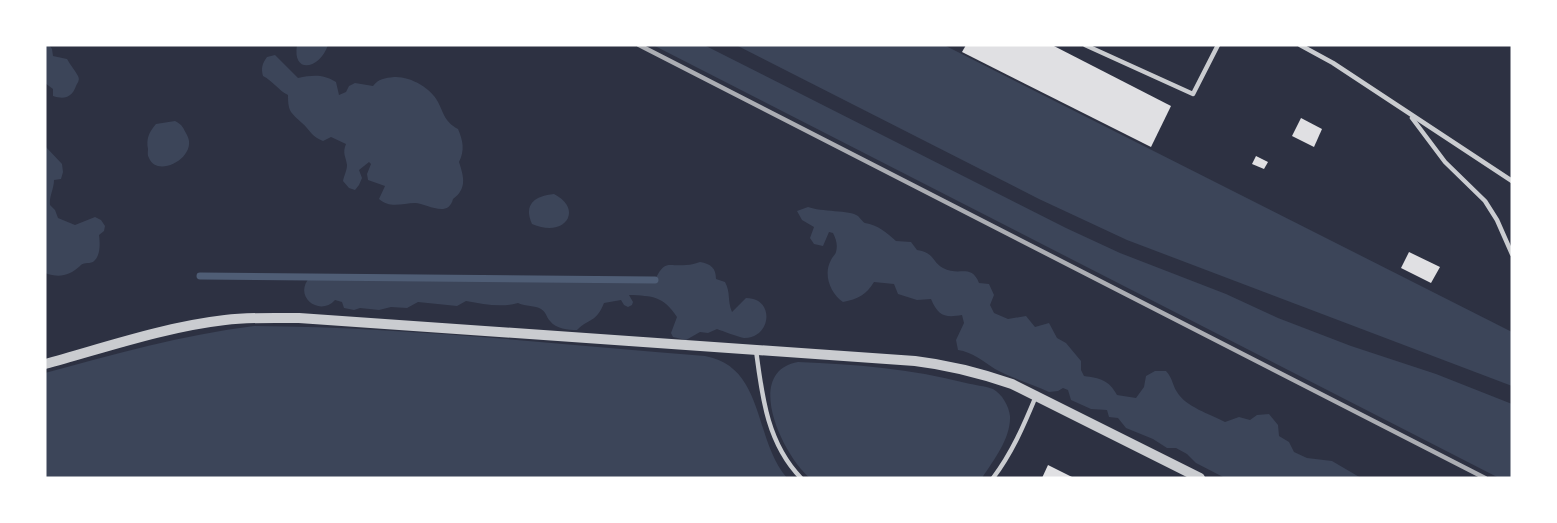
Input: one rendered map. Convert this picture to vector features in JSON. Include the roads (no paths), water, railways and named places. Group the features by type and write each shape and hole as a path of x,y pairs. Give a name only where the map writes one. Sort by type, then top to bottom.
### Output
{"street":[{"path":"45,364 186,327 225,320 262,317 948,365 980,373 1036,395 1200,478"}],"lane":[{"path":"1085,45 1193,94 1218,45"},
{"path":"1300,45 1333,63 1512,181"},
{"path":"1408,113 1445,162 1485,201 1497,220 1512,255"},
{"path":"756,350 761,387 772,434 780,450 801,478"},
{"path":"993,478 1020,434 1036,395"}],"waterway":[{"path":"200,276 655,280"}],"railway":[{"path":"639,45 1485,478"}]}
